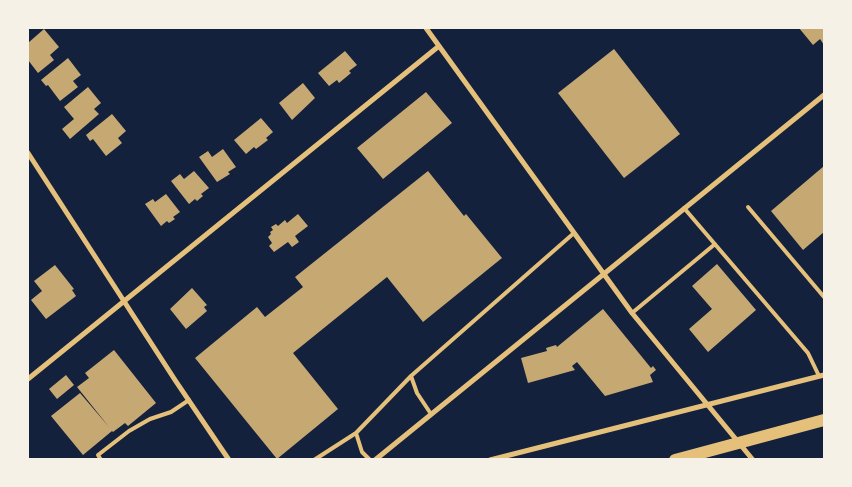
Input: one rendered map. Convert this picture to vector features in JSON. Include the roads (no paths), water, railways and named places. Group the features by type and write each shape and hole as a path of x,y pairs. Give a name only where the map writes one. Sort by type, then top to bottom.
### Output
{"main road":[{"path":"675,460 824,420"}],"street":[{"path":"426,28 632,313 753,460"},
{"path":"28,379 439,46"},
{"path":"375,460 824,95"},
{"path":"28,153 229,460"},
{"path":"490,460 822,375"}],"lane":[{"path":"748,206 824,297"},
{"path":"684,208 808,353 822,375"},
{"path":"314,460 356,433 411,376 574,233"},
{"path":"632,313 715,244"},
{"path":"411,376 417,393 431,414"},
{"path":"101,460 98,455 129,431 150,419 171,412 188,400"},
{"path":"356,433 362,452 370,460"}]}
